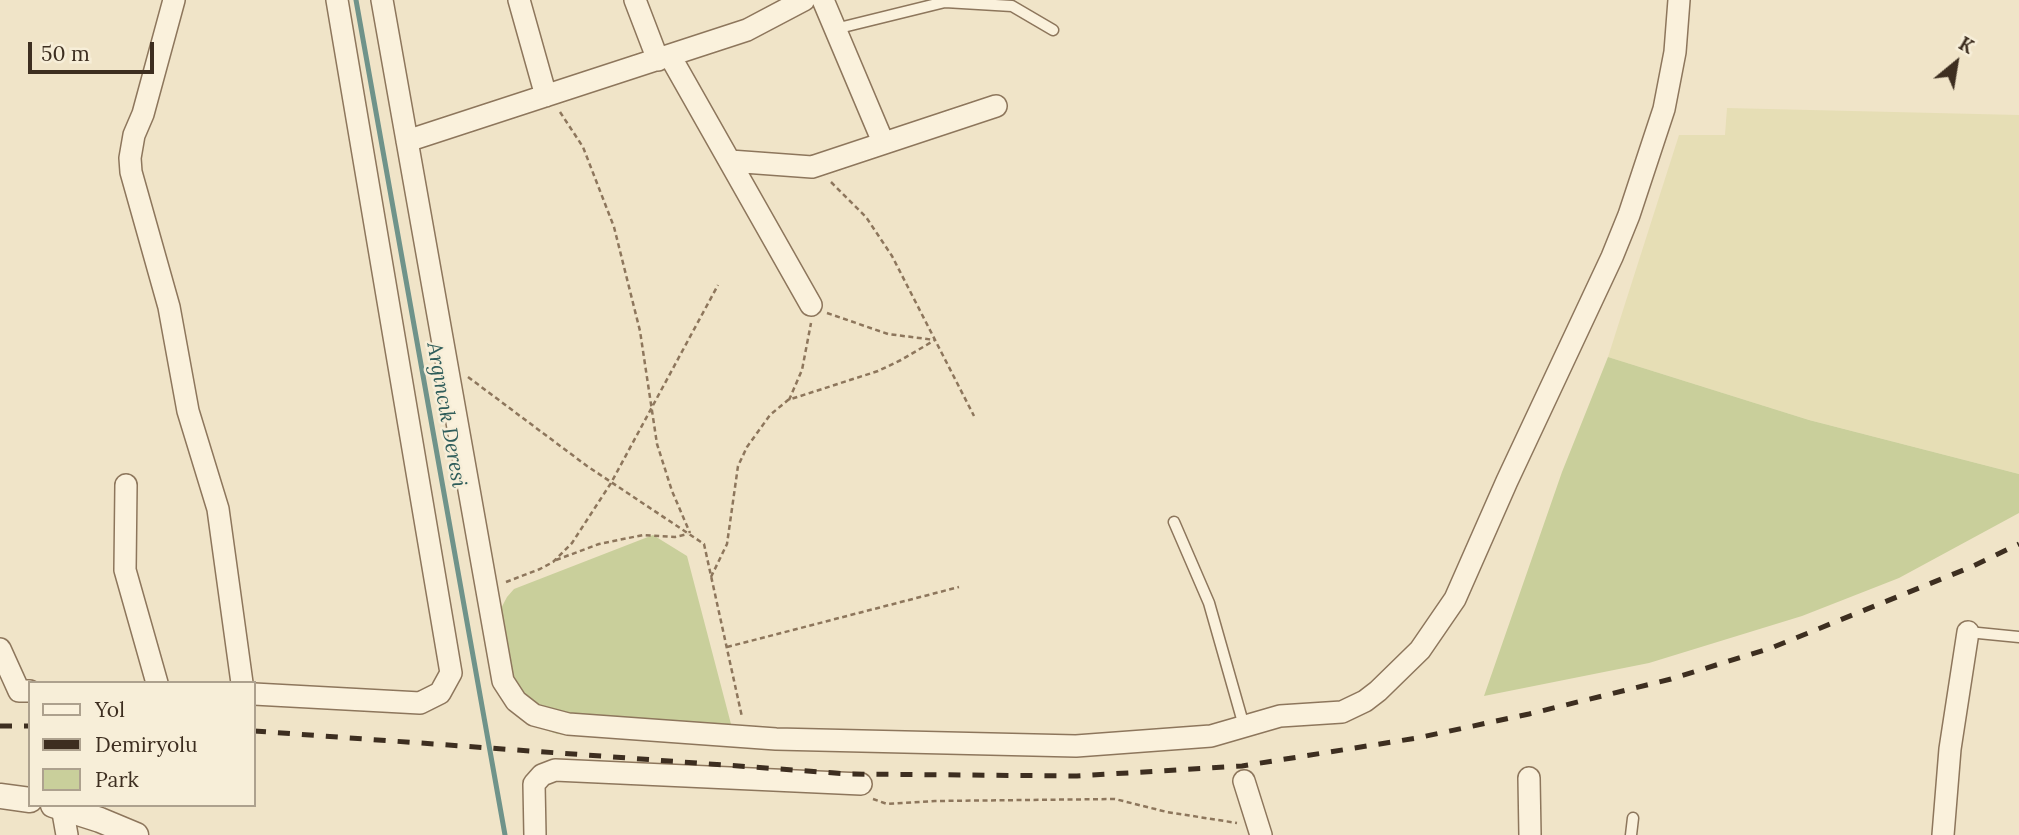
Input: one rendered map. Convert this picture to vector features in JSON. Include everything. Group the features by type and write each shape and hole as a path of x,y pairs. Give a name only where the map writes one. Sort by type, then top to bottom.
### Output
{"street":[{"path":"174,0 143,114 134,135 130,158 131,172 169,307 188,411 218,509 242,681"},
{"path":"256,694 420,703 440,693 451,673 337,0"},
{"path":"382,0 503,681 516,701 545,720 568,724 747,737 1076,746 1211,736 1280,716 1342,712 1378,691 1420,650 1445,617 1464,580 1507,481 1594,298 1629,215 1664,108 1675,52 1679,0"},
{"path":"519,0 546,96"},
{"path":"635,0 664,58 730,161 811,305"},
{"path":"407,141 747,30 804,0"},
{"path":"823,0 883,142"},
{"path":"730,161 811,167 996,106"},
{"path":"125,485 125,570 156,681"},
{"path":"1943,835 1950,749 1968,632"},
{"path":"0,649 19,691 28,691"},
{"path":"535,835 534,784 542,775 555,770 861,784"},
{"path":"1529,778 1530,835"},
{"path":"1244,781 1260,830"},
{"path":"0,796 28,800"},
{"path":"57,807 67,835"},
{"path":"65,807 105,812 136,835"}],"lane":[{"path":"835,29 944,2 1013,6 1053,30"},
{"path":"1174,522 1209,603 1244,726"},
{"path":"1968,632 2019,636"},
{"path":"1631,835 1633,818"}],"path":[{"path":"546,96 568,122 583,147 611,217 638,321 651,410 664,468 690,535"},
{"path":"811,167 849,199 880,236 974,416"},
{"path":"553,562 572,543 611,483 718,285"},
{"path":"788,400 807,355 811,305 865,328 935,340"},
{"path":"711,577 727,544 734,479 743,454 770,415 788,400 878,371 935,340"},
{"path":"446,359 495,399 611,483 704,544 747,737"},
{"path":"486,588 527,575 599,544 643,535 690,535"},
{"path":"727,647 959,587"},
{"path":"861,784 872,799 887,804 948,800 1115,799 1260,830"}],"shaded area":[{"path":"1727,108 2019,115 2019,474 1809,420 1608,357 1679,135 1725,135"}],"green space":[{"path":"1608,357 1809,420 2019,474 2019,513 1899,578 1802,616 1649,663 1484,696 1562,472"},
{"path":"653,535 687,556 737,747 557,734 535,726 516,710 497,616 507,597 514,589"}],"waterway":[{"name":"Argıncık Deresi","path":"356,0 505,835"}],"railway":[{"path":"256,731 849,774 1077,776 1242,766 1417,738 1671,679 1771,648 1971,567 2019,544"},
{"path":"0,726 28,726"}]}
